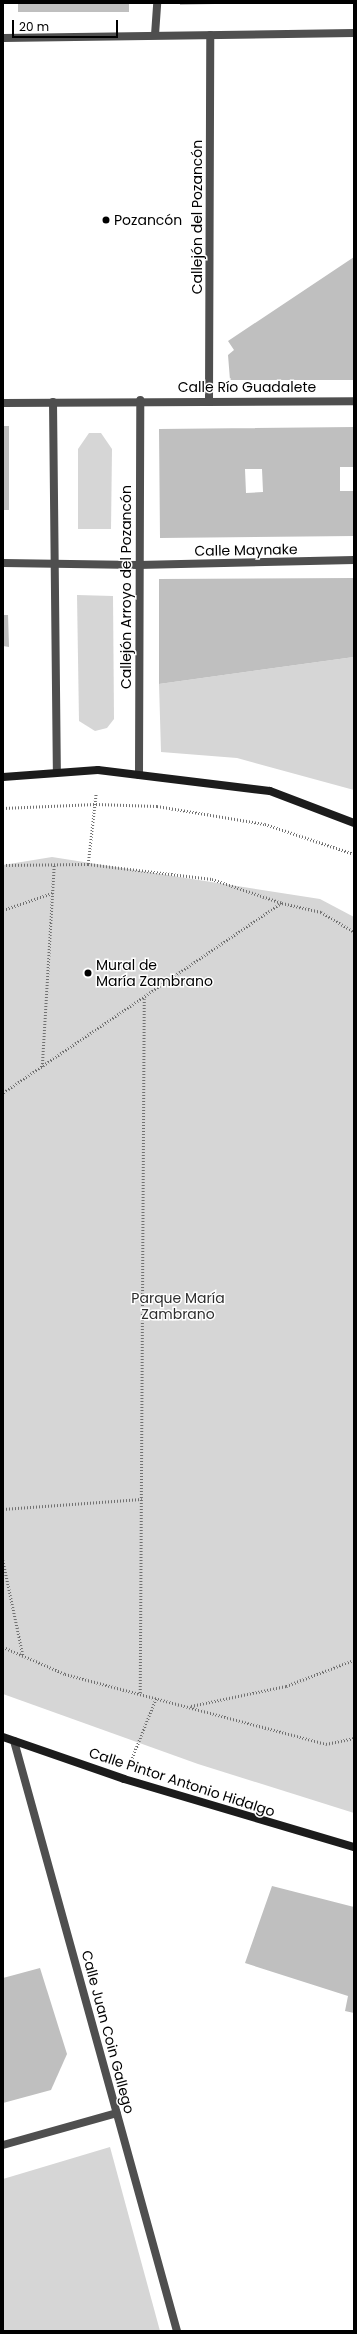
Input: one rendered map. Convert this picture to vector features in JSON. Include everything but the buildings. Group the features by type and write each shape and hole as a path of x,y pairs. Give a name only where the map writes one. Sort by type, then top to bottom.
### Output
{"street":[{"path":"155,35 157,3"},
{"path":"3,38 354,33"},
{"name":"Callejón del Pozancón","path":"209,400 210,35"},
{"name":"Calle Río Guadalete","path":"3,403 140,400 354,401"},
{"name":"Callejón Arroyo del Pozancón","path":"139,774 138,565 140,400"},
{"path":"53,402 57,771"},
{"name":"Calle Maynake","path":"3,563 54,562 138,565 354,560"},
{"path":"3,777 57,771 98,770 270,791 354,823"},
{"name":"Calle Pintor Antonio Hidalgo","path":"3,1737 124,1779 354,1847"},
{"name":"Calle Juan Coin Gallego","path":"14,1741 177,2331"},
{"path":"3,2145 117,2113"}],"path":[{"path":"88,864 96,804 98,770"},
{"path":"3,808 96,804 157,806 265,824 354,854"},
{"path":"42,1068 54,864"},
{"path":"3,865 88,864 212,878 282,903 321,912 354,932"},
{"path":"3,910 52,893"},
{"path":"3,1093 144,999 282,903"},
{"path":"140,1693 144,999"},
{"path":"3,1509 142,1499"},
{"path":"3,1560 23,1656"},
{"path":"3,1647 66,1674 191,1706 326,1744 354,1738"},
{"path":"191,1706 286,1686 354,1660"},
{"path":"124,1779 156,1698"}],"green space":[{"path":"89,433 101,433 112,449 111,529 78,529 78,449"},
{"path":"77,595 113,596 114,719 107,728 95,731 79,721"},
{"path":"354,657 354,790 237,758 161,752 159,684"},
{"name":"Parque María Zambrano","path":"52,857 320,899 354,917 354,1813 198,1764 3,1694 3,865"},
{"path":"110,2147 160,2331 3,2331 3,2179"}],"place":[{"name":"Pozancón","path":"106,220"},
{"name":"Mural de María Zambrano","path":"88,973"}]}
